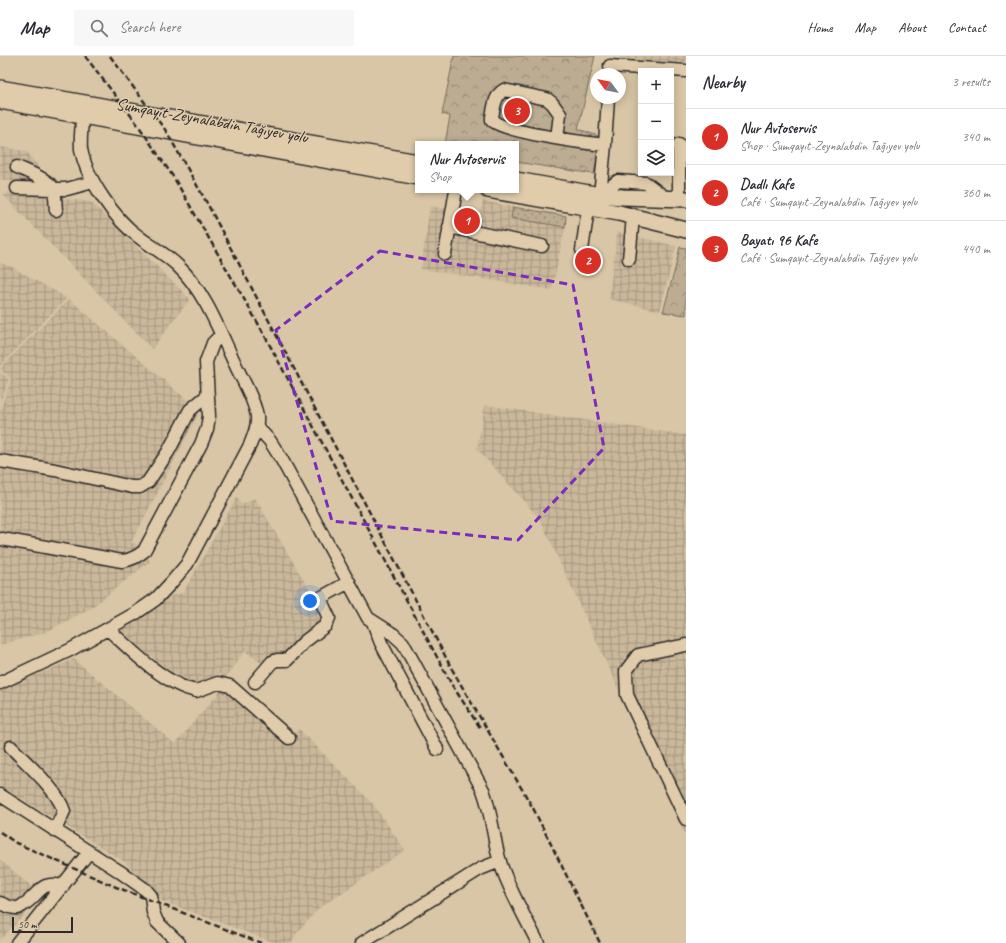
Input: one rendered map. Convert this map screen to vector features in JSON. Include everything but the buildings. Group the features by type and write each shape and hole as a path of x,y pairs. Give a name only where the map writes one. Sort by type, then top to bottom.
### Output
{"main road":[{"name":"Sumqayıt-Zeynalabdin Tağıyev yolu","path":"0,88 415,161"},
{"name":"Sumqayıt-Zeynalabdin Tağıyev yolu","path":"0,101 415,176"},
{"path":"519,181 623,198 677,199"},
{"path":"504,193 633,217 686,230"}],"street":[{"path":"609,65 686,72"},
{"path":"558,138 560,114 552,103 546,99 504,90 497,96 492,117 495,124 558,138 605,145"},
{"path":"600,195 608,104"},
{"path":"0,682 58,656 108,629 156,599 172,584 187,564 212,518 250,445 257,427 257,416 254,403 193,282 178,265 166,255 138,237 123,223 93,182 82,150 82,116"},
{"path":"677,199 679,144"},
{"path":"17,167 52,186 54,190 56,210"},
{"path":"17,188 54,190 67,189 93,182"},
{"path":"445,254 455,193"},
{"path":"582,250 588,209"},
{"path":"629,259 633,217"},
{"path":"449,227 542,246"},
{"path":"2,539 122,561 130,560 139,556 144,551 208,429 209,416 206,362 213,343 221,335"},
{"path":"0,461 132,487 140,487 148,482 158,469 190,410 208,395"},
{"path":"257,427 270,441 282,460 368,618 393,634 403,643 483,790 487,800 494,841 500,861 508,883 538,943"},
{"path":"255,682 272,662 277,660 287,660 304,642 325,626 329,618 322,603 322,597 349,582"},
{"path":"373,622 381,643 437,749"},
{"path":"108,629 142,661 169,680 196,690 218,683 230,686 289,738"},
{"path":"686,645 638,655 626,671 627,695 686,819"},
{"path":"11,747 54,792 62,803 64,811 55,830"},
{"path":"0,795 146,890 150,896 153,912 157,922 179,943"},
{"path":"17,943 89,852"},
{"path":"362,943 480,869 500,861"},
{"path":"0,903 18,908 29,902 46,885 53,884 62,886"}],"highlighted area":[{"path":"380,251 573,285 604,448 518,540 332,521 276,330"}],"shaded area":[{"path":"620,56 686,56 686,63 620,58"},
{"path":"0,147 26,151 44,174 37,186 0,179"},
{"path":"9,192 91,202 190,299 152,349 4,196"},
{"path":"483,201 513,207 512,218 565,227 552,290 421,269 430,206 480,215"},
{"path":"617,232 676,246 660,311 609,299"},
{"path":"0,263 10,266 67,298 0,366"},
{"path":"69,299 200,411 131,543 138,544 150,561 91,608 46,632 0,645 0,411 11,379 0,368"},
{"path":"0,372 9,379 0,404"},
{"path":"485,405 686,435 686,836 540,519 477,449"},
{"path":"237,497 241,505 255,498 325,616 319,627 286,655 265,666 245,651 225,678 220,674 191,686 161,668 154,662 155,659 151,656 148,657 141,653 122,630 171,596 183,593"},
{"path":"74,659 175,744 222,689 287,744 299,729 373,804 405,850 318,909 297,933 291,943 275,943 162,901 125,862 0,786 0,690"},
{"path":"0,860 43,896 0,940"}],"green space":[{"path":"454,56 595,56 592,68 590,68 590,77 578,129 601,137 594,174 519,162 519,141 446,141 450,116 442,114"},
{"path":"513,207 566,216 565,227 511,218"},
{"path":"680,247 686,248 686,315 663,312"}],"railway":[{"path":"85,56 138,125 174,178 259,325 452,685 481,729"},
{"path":"110,56 166,131 207,203 453,671 533,808 600,943"},
{"path":"0,832 16,843 116,887 261,943"}],"place":[{"name":"Bayatı 96 Kafe","path":"517,111"},
{"name":"Nur Avtoservis","path":"467,221"},
{"name":"Dadlı Kafe","path":"588,261"}]}
